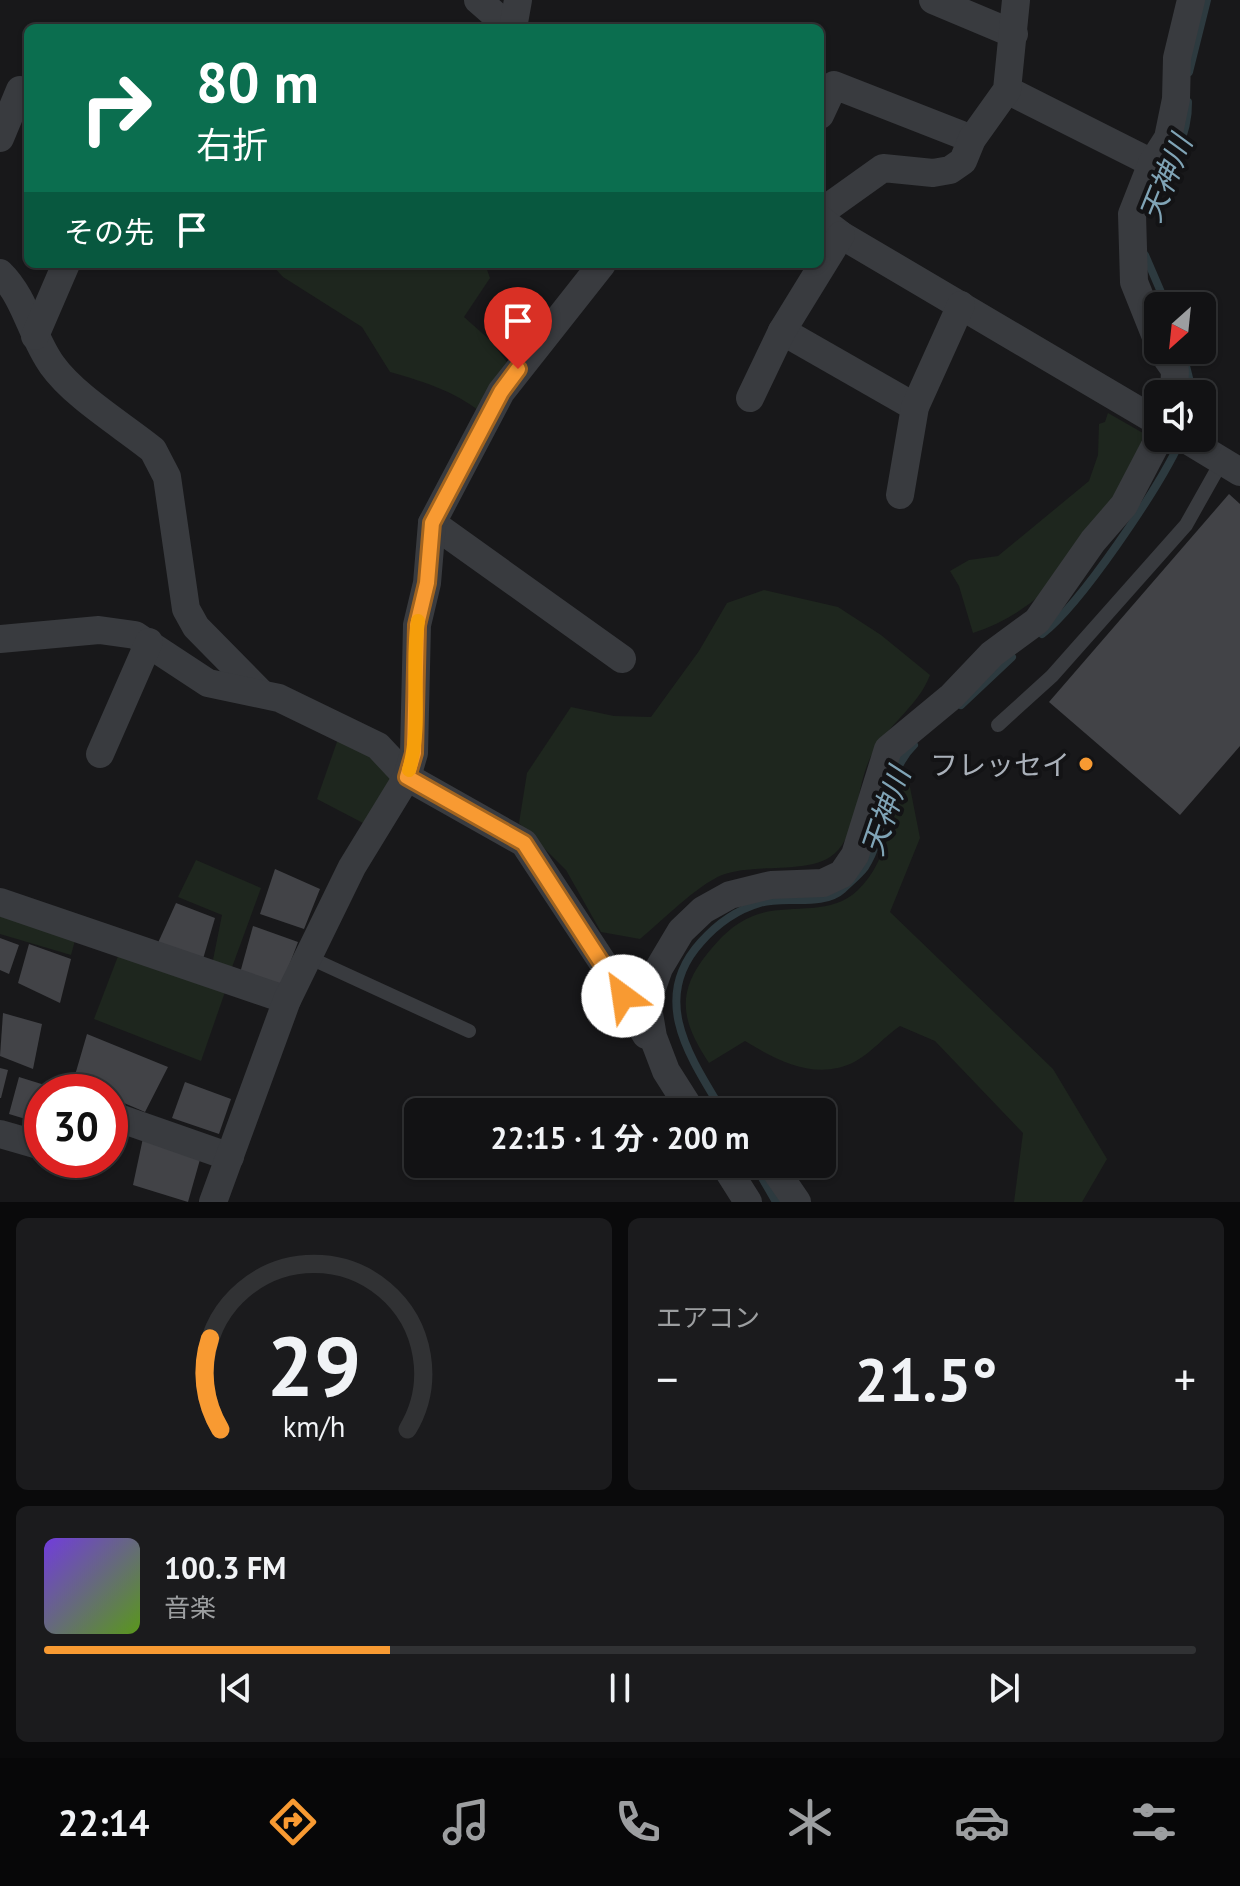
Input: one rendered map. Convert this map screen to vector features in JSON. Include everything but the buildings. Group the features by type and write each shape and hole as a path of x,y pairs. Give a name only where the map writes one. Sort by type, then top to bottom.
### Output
{"street":[{"path":"478,0 506,24"},
{"path":"512,24 518,0"},
{"path":"933,0 1014,34"},
{"path":"824,210 883,168 933,173 950,170 963,161 972,139 1007,90 1016,0"},
{"path":"1144,307 1134,282 1132,214 1152,163 1168,138 1176,99 1177,58 1191,0"},
{"path":"824,106 834,85 972,139"},
{"path":"0,138 20,90"},
{"path":"1007,90 1152,163"},
{"path":"831,227 1144,414"},
{"path":"35,336 64,268"},
{"path":"213,1202 287,1000 352,867 407,777 414,753 417,625 427,583 432,523 501,392 599,268"},
{"path":"750,398 812,268"},
{"path":"0,273 17,293 35,336 59,376 153,450 162,463 167,477 186,609 196,627 261,693"},
{"path":"900,495 915,407 961,305"},
{"path":"782,331 915,407"},
{"path":"666,1071 653,1037 647,1002 659,968 681,931 703,910 730,895 771,885 823,883 842,874 855,855 888,749 952,696 992,654 1037,621 1093,541 1124,505 1152,452"},
{"path":"432,523 622,659"},
{"path":"0,639 99,630 135,635 208,683 261,693 312,711 378,746 407,777 524,843 609,972 683,1098"},
{"path":"100,754 149,642"},
{"path":"0,902 287,1000"},
{"path":"128,1121 230,1157"},
{"path":"0,1134 24,1141"},
{"path":"733,1178 748,1202"},
{"path":"778,1178 788,1198"}],"lane":[{"path":"998,725 1052,676 1186,525 1212,455"},
{"path":"308,957 469,1031"}],"shaded area":[{"path":"275,268 486,268 490,278 464,317 491,341 520,379 488,418 454,395 390,372 362,327 283,277"},
{"path":"1108,413 1143,433 1144,447 1098,529 1056,581 1032,602 1004,620 973,633 959,586 950,571 969,560 998,556 1089,481 1098,455 1099,424 1105,422"},
{"path":"764,590 838,607 881,635 930,675 917,698 874,751 864,774 851,827 839,849 830,857 807,865 734,871 722,875 691,895 640,939 601,932 566,870 519,823 527,773 571,707 614,716 651,717 699,651 727,603"},
{"path":"338,739 371,750 393,777 363,823 317,799"},
{"path":"906,767 920,838 890,912 1053,1069 1107,1159 1082,1202 1014,1202 1023,1133 935,1041 900,1026 856,1061 827,1070 784,1062 745,1041 709,1063 693,1034 686,1008 690,982 707,954 728,932 746,919 766,912 834,904 847,899 869,878 890,832"},
{"path":"196,860 261,888 231,970 212,965 222,915 178,897"},
{"path":"0,907 77,933 71,955 0,934"},
{"path":"120,951 226,989 201,1061 94,1019"}],"waterway":[{"name":"天神川","path":"1189,72 1207,0"},
{"name":"天神川","path":"1151,199 1171,165 1181,140 1188,102"},
{"name":"天神川","path":"1145,255 1161,292"},
{"name":"天神川","path":"1186,364 1190,380"},
{"name":"天神川","path":"1042,634 1097,572 1155,488 1175,452"},
{"name":"天神川","path":"961,705 1012,657"},
{"name":"天神川","path":"715,1098 698,1070 680,1028 676,1006 678,985 686,963 714,929 743,910 770,901 825,898 843,889 857,876 865,867 878,838 896,773 914,745"},
{"name":"天神川","path":"762,1178 776,1202"}],"slow traffic":[{"path":"409,770 414,753 414,664 418,621"}],"place":[{"name":"フレッセイ","path":"1086,764"}],"route":[{"path":"518,369 501,392 464,465 446,491 432,523 427,583 417,625 414,753 407,777 524,843 623,996"}]}
